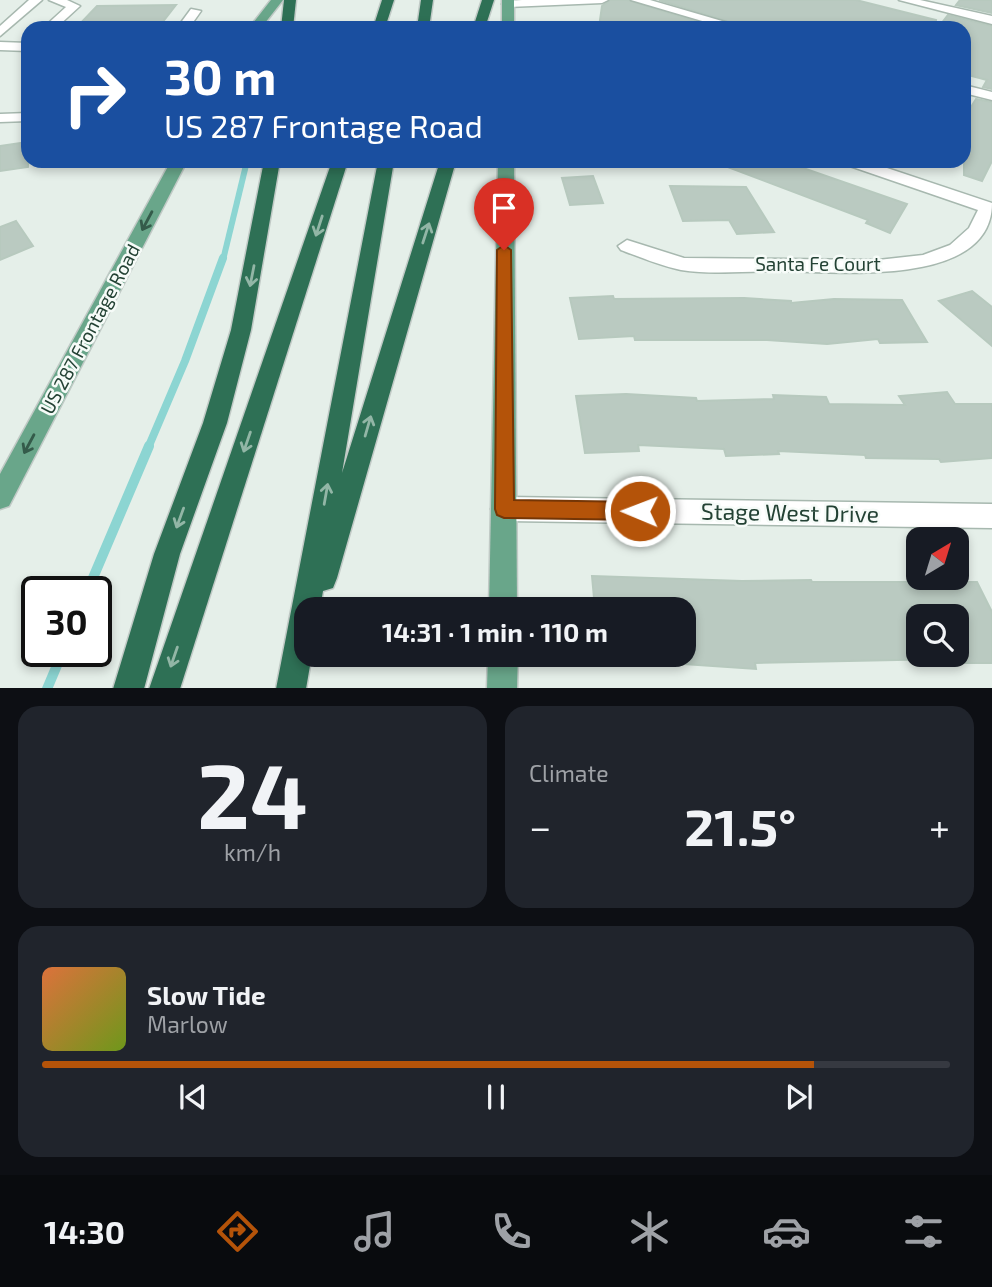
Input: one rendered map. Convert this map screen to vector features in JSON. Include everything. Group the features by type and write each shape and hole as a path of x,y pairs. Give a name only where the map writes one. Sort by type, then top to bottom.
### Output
{"highway":[{"path":"288,21 290,0"},
{"path":"381,21 388,0"},
{"path":"424,21 427,0"},
{"path":"482,21 488,0"},
{"path":"128,688 167,554 215,423 241,330 271,168"},
{"path":"164,688 338,168"},
{"path":"292,685 385,168"},
{"path":"318,597 446,168"},
{"path":"292,685 297,667"}],"main road":[{"path":"260,21 277,0"},
{"path":"508,2 508,21"},
{"name":"US 287 Frontage Road","path":"0,498 176,168"},
{"path":"503,597 506,168"},
{"path":"502,688 503,667"}],"street":[{"path":"0,32 36,0"},
{"path":"55,0 74,6 56,21"},
{"path":"508,2 602,0"},
{"path":"637,0 714,21"},
{"path":"905,0 992,20"},
{"path":"188,21 195,10"},
{"path":"0,46 21,47"},
{"path":"971,91 992,96"},
{"path":"0,118 21,117"},
{"path":"871,168 990,208"},
{"name":"Santa Fe Court","path":"627,246 683,264 878,266 926,261 956,249 977,231 990,208"},
{"name":"Stage West Drive","path":"504,509 992,516"}],"building":[{"path":"610,0 628,0 695,21 600,21 602,6"},
{"path":"659,0 856,0 936,20 936,21 726,21"},
{"path":"960,0 992,0 992,13 956,5"},
{"path":"176,5 163,21 83,21 97,6"},
{"path":"948,15 992,26 992,89 983,87 987,80 971,76 971,21 943,21"},
{"path":"976,99 992,102 992,161 982,181 964,175 964,168 971,168 971,107"},
{"path":"21,143 21,168 0,171 0,146"},
{"path":"730,168 803,168 907,204 890,233 866,223 868,220"},
{"path":"593,176 603,203 570,205 562,178"},
{"path":"670,186 746,187 774,232 737,234 729,220 683,221"},
{"path":"16,221 33,246 0,260 0,227"},
{"path":"972,291 992,307 992,346 939,301"},
{"path":"613,296 614,299 744,298 791,303 834,299 902,300 927,342 880,343 878,339 827,344 767,340 635,340 634,336 579,339 570,298"},
{"path":"947,392 955,404 992,404 992,458 941,462 939,459 866,458 865,455 778,451 779,454 726,456 724,449 638,445 639,451 585,453 576,396 626,394 696,398 697,401 774,399 773,395 826,397 829,404 905,405 899,396"},
{"path":"592,576 742,581 906,582 906,590 970,590 970,582 977,582 992,612 992,663 969,663 969,604 906,604 906,660 755,663 756,669 696,665 696,597 594,597"}],"waterway":[{"path":"223,260 245,168"},
{"path":"148,448 185,361 223,258"},
{"path":"94,576 149,446"},
{"path":"47,688 56,667"}],"route":[{"path":"504,250 504,509 640,511"}]}
